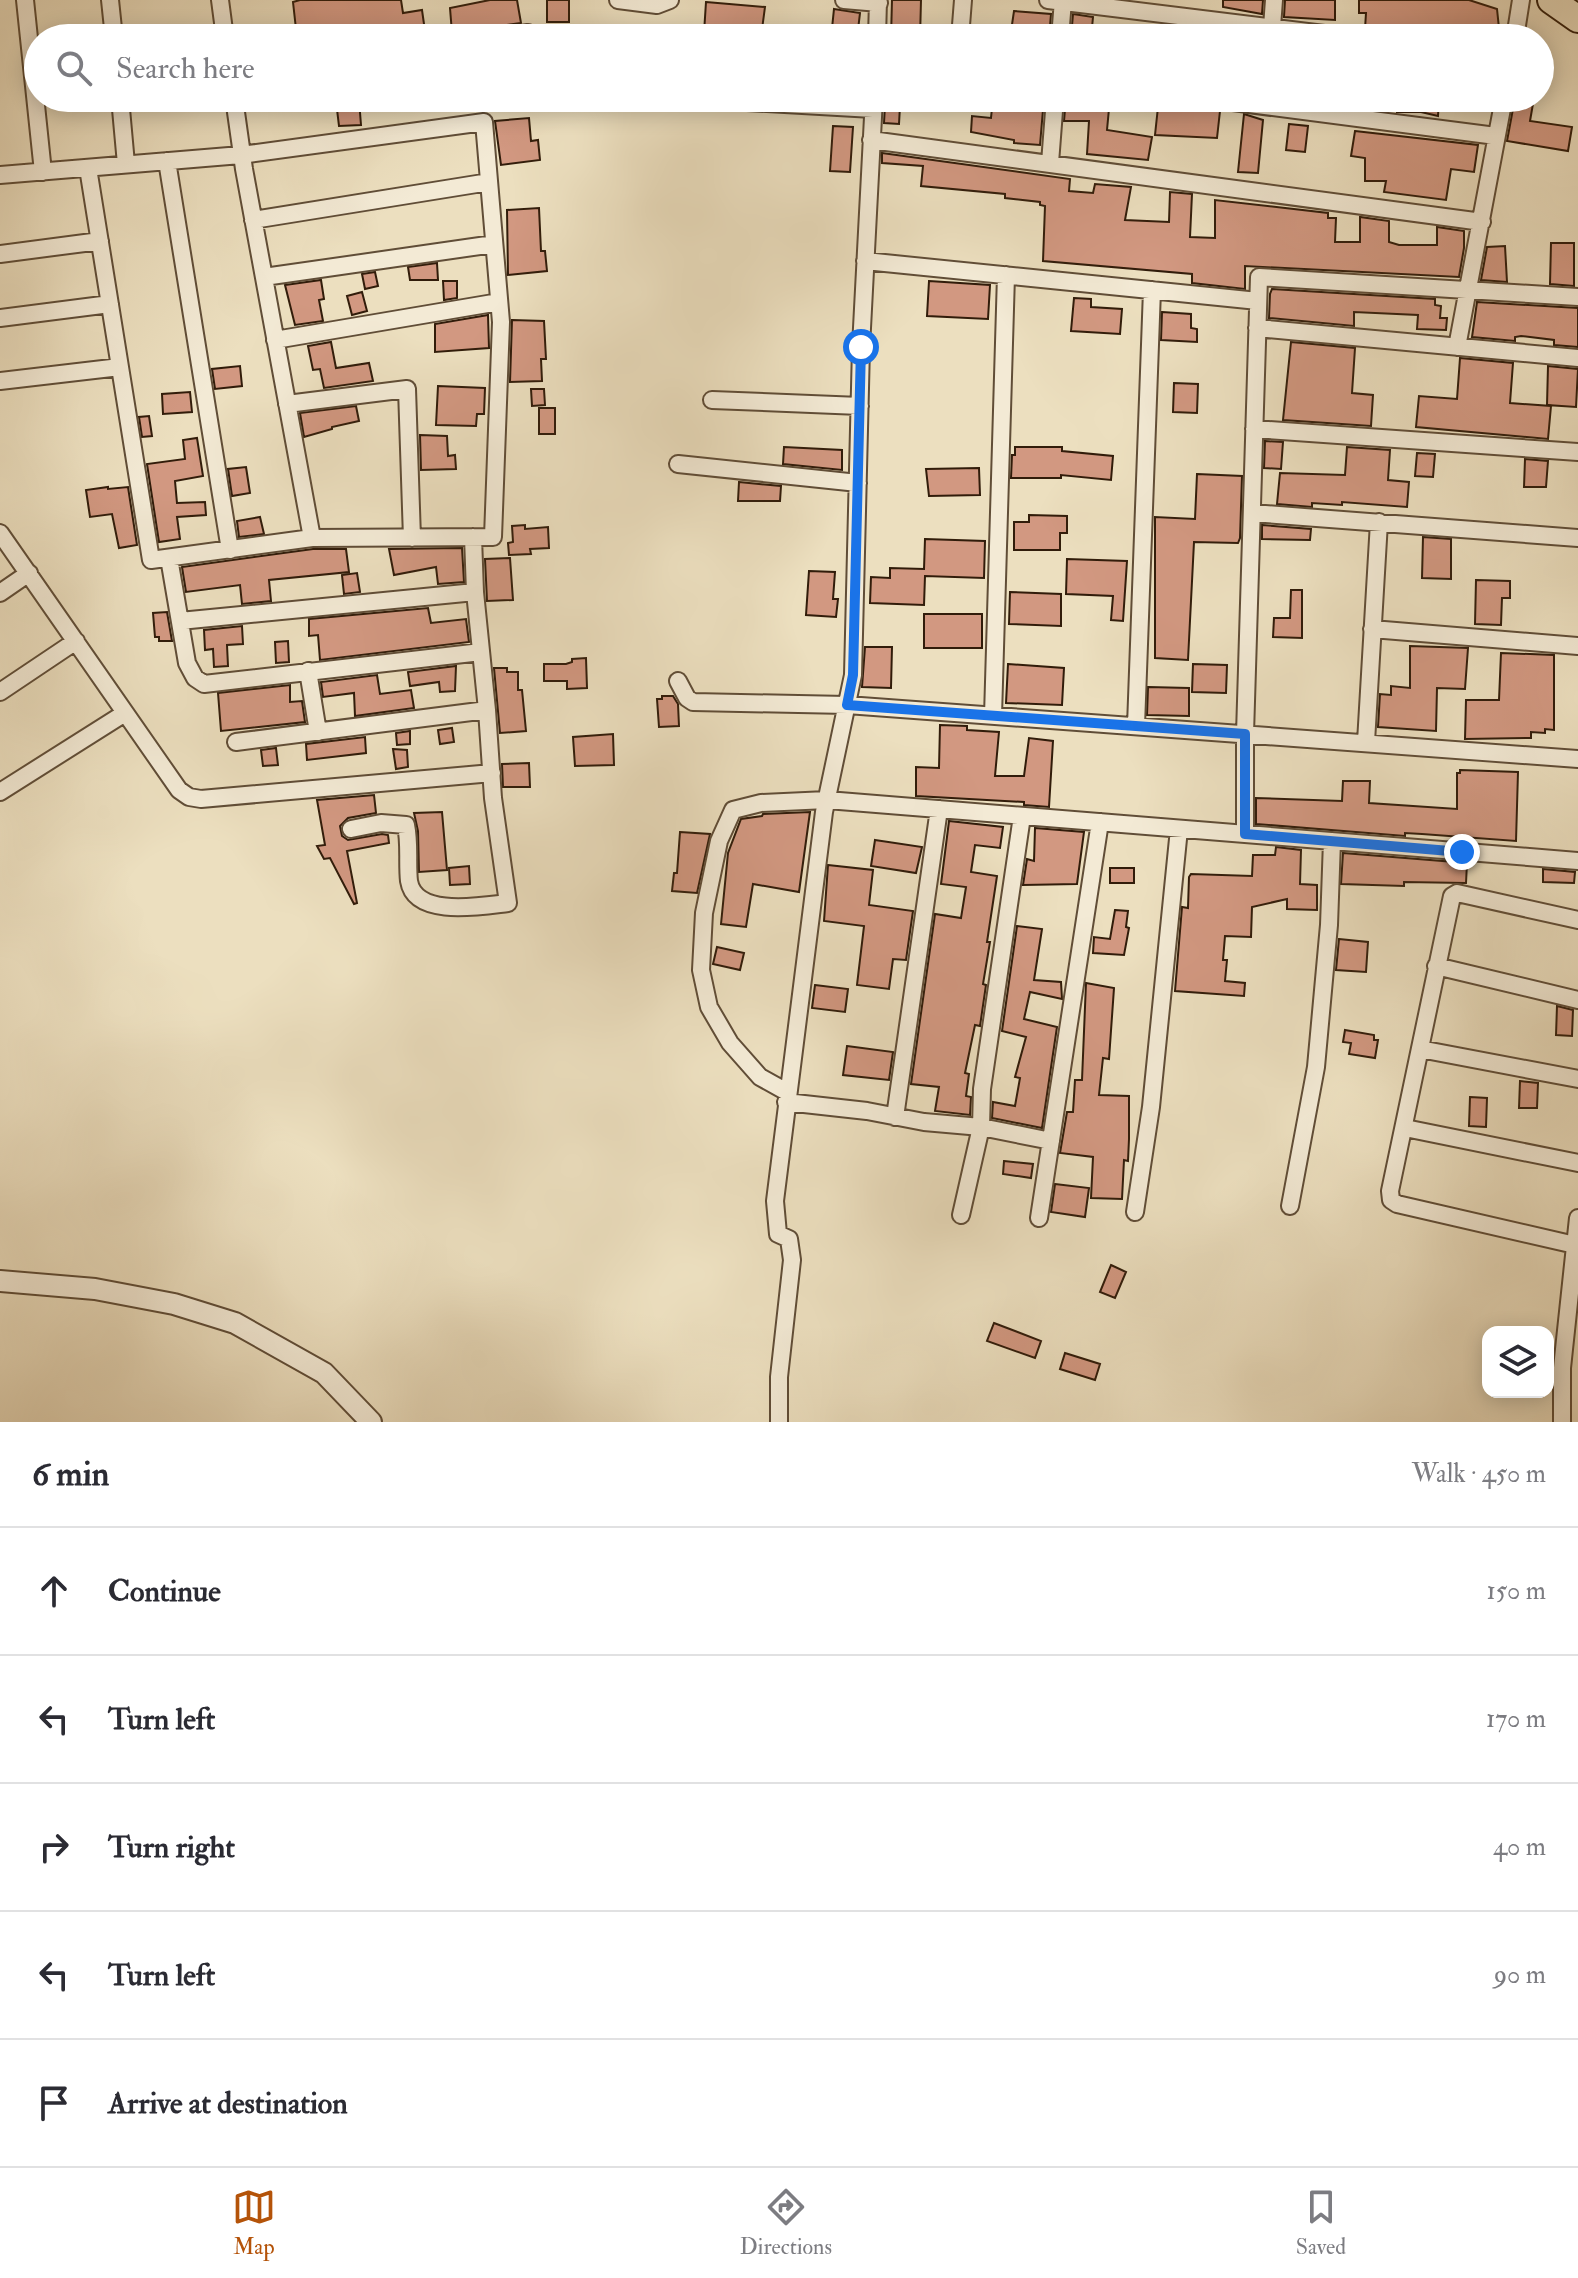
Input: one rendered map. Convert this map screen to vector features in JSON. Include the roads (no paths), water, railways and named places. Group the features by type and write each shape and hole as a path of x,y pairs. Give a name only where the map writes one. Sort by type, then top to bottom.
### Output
{"main road":[{"path":"1551,0 1578,19"}],"street":[{"path":"25,0 28,24"},
{"path":"110,0 113,24"},
{"path":"223,0 224,24"},
{"path":"618,0 657,5 670,0"},
{"path":"844,0 878,1 877,24"},
{"path":"961,24 963,0"},
{"path":"1272,24 1274,0"},
{"path":"1517,24 1521,0"},
{"path":"1059,24 1058,1 1247,24"},
{"path":"37,112 43,172"},
{"path":"121,112 126,164"},
{"path":"236,112 312,538"},
{"path":"779,1422 779,1377 792,1260 789,1239 778,1234 775,1201 827,800 853,675 873,112"},
{"path":"1050,163 1054,112"},
{"path":"1310,112 1496,136"},
{"path":"1457,347 1501,112"},
{"path":"0,175 241,155 484,122 501,322 493,537 312,538 151,560 88,168"},
{"path":"871,140 1482,222"},
{"path":"167,161 230,550"},
{"path":"253,220 489,182"},
{"path":"0,254 100,241"},
{"path":"264,277 494,244"},
{"path":"865,261 1258,301"},
{"path":"993,716 1006,275"},
{"path":"1245,834 1245,734 1259,277 1578,297"},
{"path":"1136,726 1152,290"},
{"path":"275,340 499,302"},
{"path":"0,318 110,304"},
{"path":"1257,328 1578,358"},
{"path":"0,381 120,367"},
{"path":"287,404 407,389 412,538"},
{"path":"712,400 860,406"},
{"path":"1254,429 1578,452"},
{"path":"678,464 858,483"},
{"path":"1252,513 1578,538"},
{"path":"1366,742 1379,522"},
{"path":"0,533 179,790 189,797 201,799 492,773"},
{"path":"351,829 381,823 406,825 410,845 409,880 413,894 423,903 455,906 508,903 492,773 475,592 473,537"},
{"path":"169,558 187,663 195,678 204,684 481,652"},
{"path":"0,593 29,573"},
{"path":"180,621 475,592"},
{"path":"1372,629 1578,646"},
{"path":"0,692 76,641"},
{"path":"308,671 318,732"},
{"path":"678,681 687,698 693,702 847,705 1578,759"},
{"path":"236,742 487,710"},
{"path":"0,792 125,713"},
{"path":"1051,1141 787,1097 760,1077 730,1043 709,1007 701,970 704,913 719,841 733,810 761,803 827,800 1578,861"},
{"path":"895,1117 939,809"},
{"path":"961,1215 981,1127 982,1089 1022,816"},
{"path":"1039,1218 1100,822"},
{"path":"1135,1212 1151,1107 1179,829"},
{"path":"1290,1206 1316,1067 1329,925 1332,841"},
{"path":"1575,1245 1397,1204 1391,1200 1390,1191 1452,896 1457,893 1578,920"},
{"path":"1436,966 1578,1000"},
{"path":"1420,1049 1578,1079"},
{"path":"1405,1128 1578,1163"},
{"path":"1562,1422 1562,1368 1578,1218"},
{"path":"0,1281 95,1289 174,1304 235,1323 324,1373 371,1422"}]}
